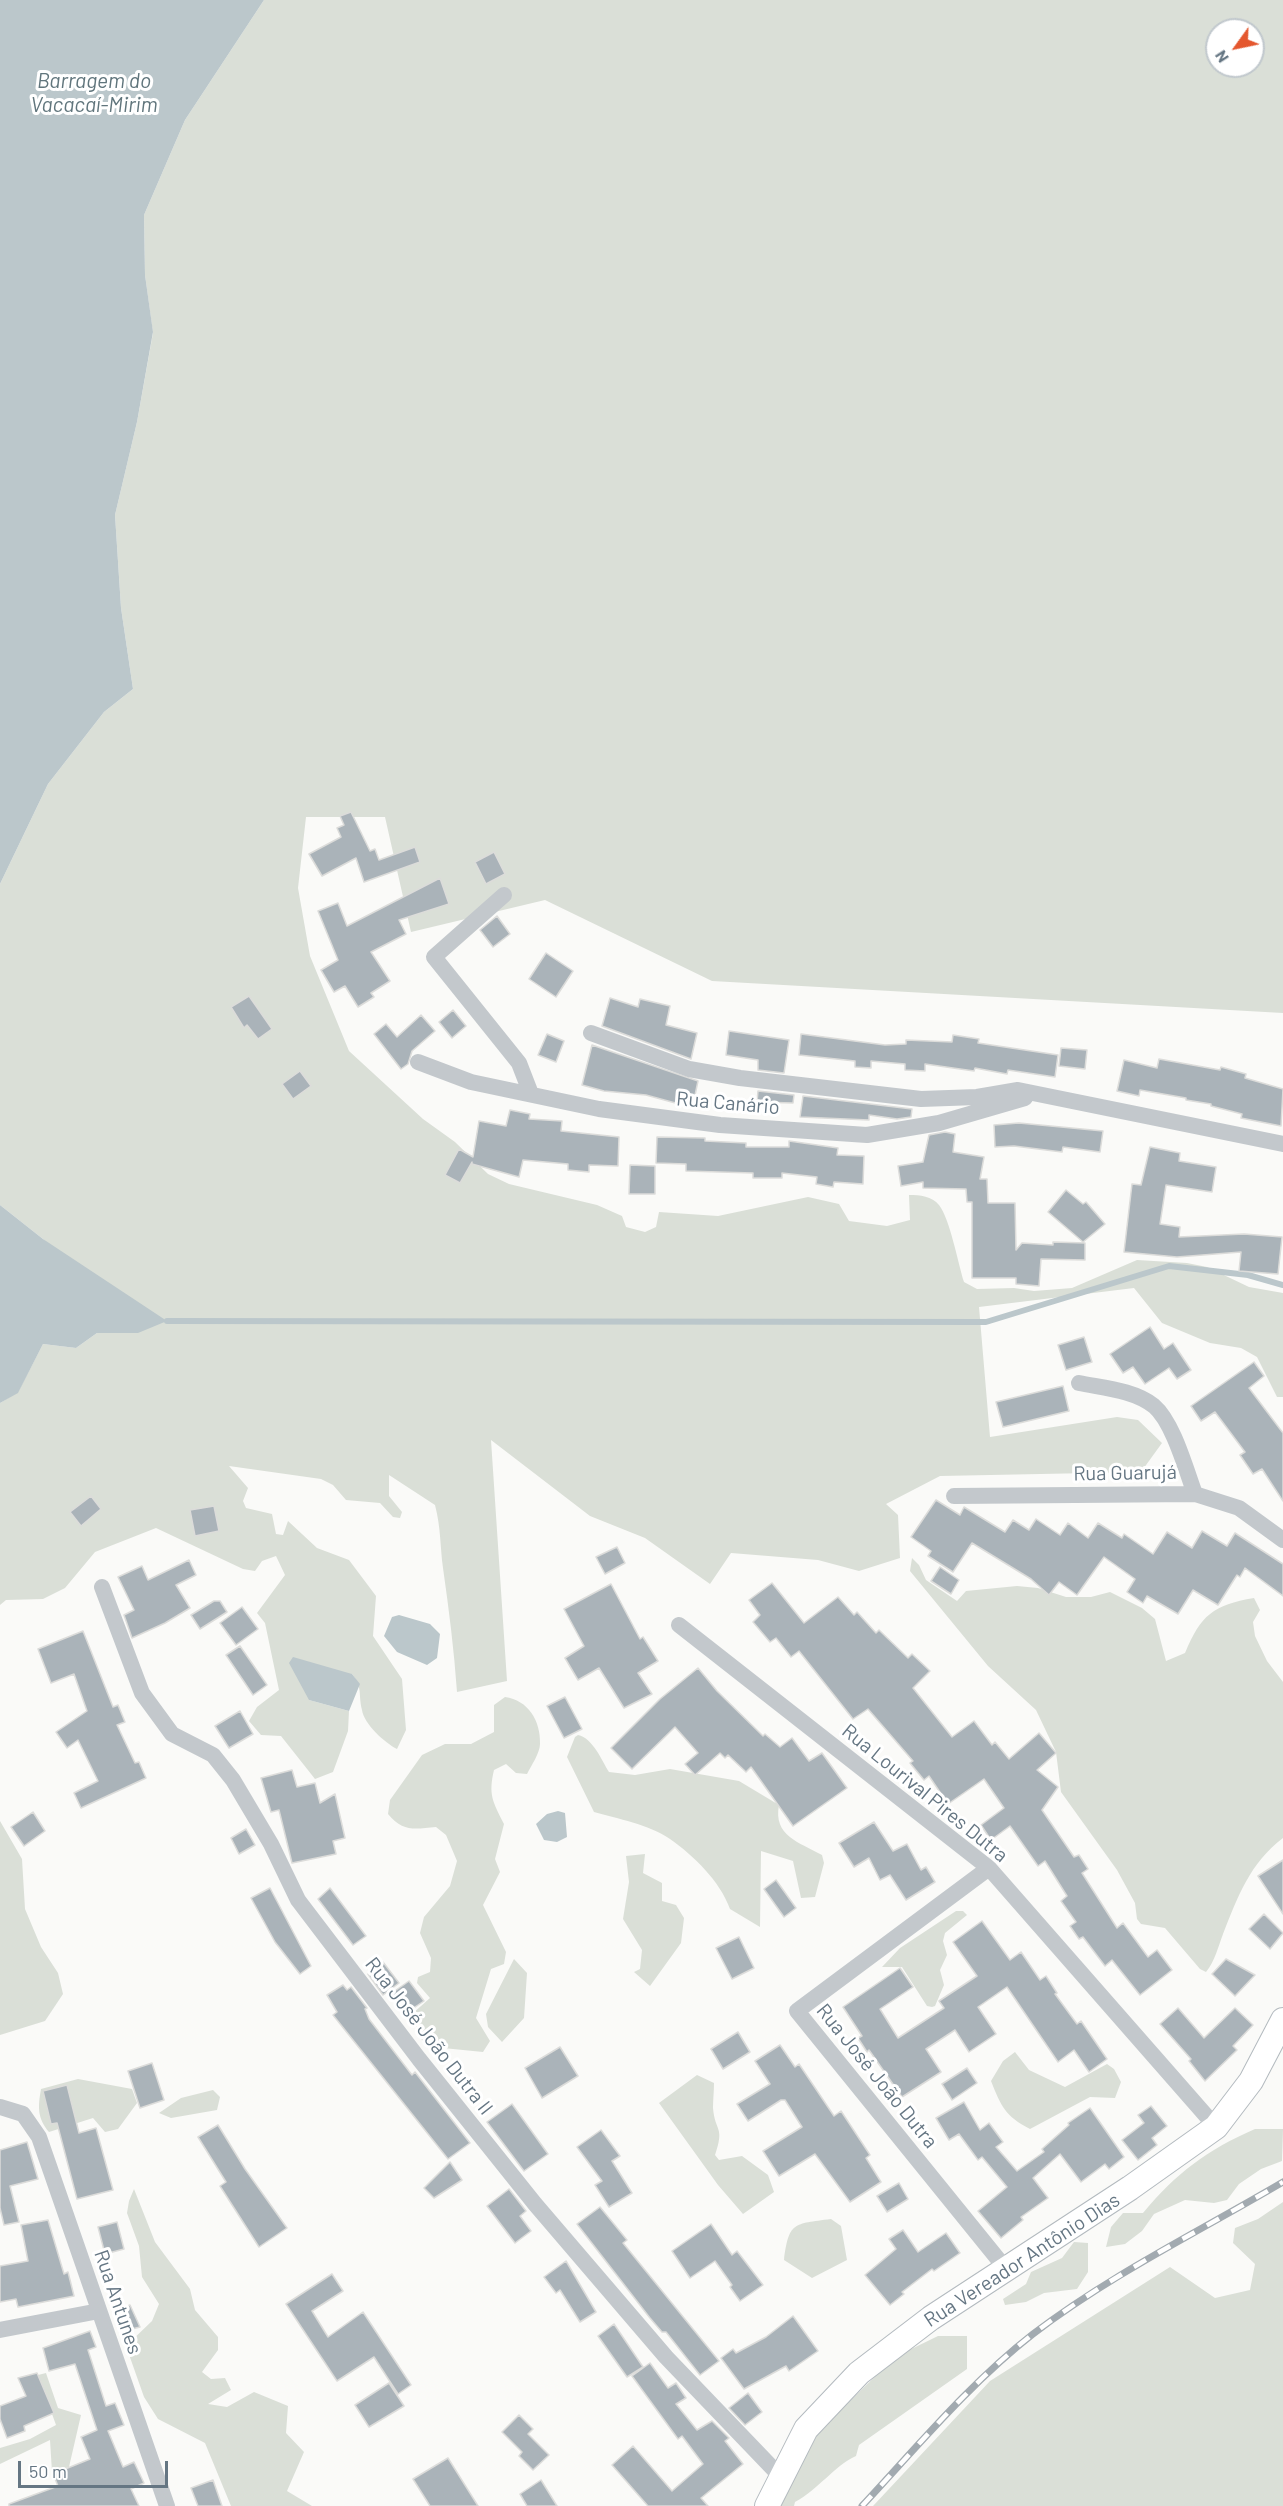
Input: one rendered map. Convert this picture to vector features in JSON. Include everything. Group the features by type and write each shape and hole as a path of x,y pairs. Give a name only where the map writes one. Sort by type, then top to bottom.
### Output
{"street":[{"path":"504,896 434,957 519,1063 531,1094"},
{"name":"Rua Canário","path":"591,1033 689,1069 740,1078 921,1099 977,1097 1017,1090 1283,1144"},
{"name":"Rua Canário","path":"417,1062 471,1082 599,1109 677,1120 867,1136 939,1124 1037,1094"},
{"path":"1079,1383 1129,1394 1154,1407 1169,1429 1195,1494"},
{"name":"Rua Guarujá","path":"954,1496 1195,1494 1239,1508 1283,1540"},
{"name":"Rua José João Dutra II","path":"102,1587 142,1693 172,1734 213,1755 232,1780 271,1844 298,1900 412,2050 535,2204 666,2357 782,2478"},
{"name":"Rua Lourival Pires Dutra","path":"679,1625 989,1868 1216,2127"},
{"name":"Rua José João Dutra","path":"989,1868 797,2011 1006,2270"},
{"name":"Rua Vereador Antônio Dias","path":"767,2506 806,2429 859,2373 931,2318 1131,2188 1216,2127 1251,2081 1283,2020"},
{"name":"Rua Antunes","path":"0,2107 23,2114 39,2138 167,2506"},
{"path":"0,2330 99,2311"}],"shaded area":[{"path":"264,0 1283,0 1283,1013 712,981 545,900 411,932 385,817 306,817 298,888 310,956 349,1051 423,1119 455,1142 488,1174 509,1184 597,1205 622,1216 626,1227 645,1232 656,1227 659,1212 718,1216 808,1197 839,1204 849,1221 887,1226 910,1220 909,1195 926,1197 936,1202 943,1212 964,1282 977,1289 1014,1288 1034,1291 1072,1288 1137,1260 1187,1263 1207,1267 1249,1287 1283,1293 1283,1397 1277,1397 1257,1357 1241,1348 1210,1343 1162,1323 1134,1288 979,1307 990,1437 1117,1417 1138,1420 1162,1443 1141,1472 940,1476 886,1504 898,1515 900,1558 859,1571 818,1560 731,1553 710,1584 645,1538 590,1516 491,1440 507,1681 457,1692 435,1505 389,1475 389,1496 402,1512 400,1518 393,1517 380,1503 346,1500 333,1485 321,1479 229,1466 248,1488 243,1501 246,1508 272,1514 276,1534 283,1535 288,1521 317,1548 349,1560 376,1596 373,1636 402,1679 406,1730 397,1749 381,1738 367,1721 362,1710 359,1687 352,1674 309,1700 349,1711 348,1731 333,1772 315,1779 281,1736 261,1735 249,1721 257,1707 279,1690 265,1623 257,1613 285,1575 276,1556 262,1561 255,1571 243,1569 156,1528 95,1552 65,1588 43,1599 6,1600 0,1605 0,1403 18,1392 43,1344 76,1348 97,1333 138,1333 43,1239 0,1205 0,884 48,784 104,712 133,689 121,608 115,515 137,422 153,333 145,275 144,215 185,120"},
{"path":"912,1558 919,1565 926,1580 957,1601 966,1591 1017,1586 1038,1588 1066,1597 1091,1597 1110,1592 1142,1608 1155,1619 1166,1661 1185,1653 1197,1629 1218,1608 1254,1598 1260,1610 1253,1622 1255,1636 1267,1661 1283,1682 1283,1838 1262,1858 1246,1881 1214,1959 1206,1972 1200,1969 1165,1928 1141,1924 1137,1919 1135,1903 1117,1870 1061,1792 1056,1752 1036,1710 988,1666 910,1571"},
{"path":"505,1697 520,1702 532,1713 538,1727 540,1748 527,1774 516,1773 506,1764 494,1770 492,1779 493,1798 504,1824 495,1859 500,1872 483,1905 506,1952 504,1964 491,1969 476,2018 490,2041 483,2052 433,2047 422,2040 411,2015 430,1998 417,1983 418,1977 430,1972 431,1958 420,1933 424,1917 450,1886 457,1861 446,1835 436,1827 409,1828 393,1820 388,1814 390,1800 422,1755 445,1744 471,1744 494,1732 494,1705"},
{"path":"578,1735 593,1745 609,1772 635,1775 670,1769 739,1781 779,1805 778,1816 784,1831 797,1842 822,1855 824,1863 815,1897 801,1898 793,1861 761,1851 760,1927 730,1909 713,1879 688,1853 670,1839 643,1826 594,1812 567,1757"},
{"path":"0,1821 22,1859 25,1909 41,1947 58,1973 63,1994 45,2021 0,2035"},
{"path":"645,1854 643,1873 662,1883 662,1901 676,1905 684,1918 681,1943 650,1986 634,1972 640,1969 642,1950 623,1919 629,1882 626,1856"},
{"path":"956,1911 963,1911 967,1915 945,1933 943,1941 947,1955 940,1970 944,1985 935,2006 927,2006 902,1967 882,1967 900,1948"},
{"path":"514,1959 527,1973 524,2018 502,2042 488,2027 486,2014"},
{"path":"1015,2052 1029,2070 1065,2087 1107,2064 1114,2069 1121,2082 1115,2098 1090,2097 1030,2129 1009,2115 991,2081 1003,2061"},
{"path":"697,2075 714,2083 713,2108 719,2134 715,2155 719,2160 742,2156 768,2175 774,2192 743,2214 718,2185 659,2103"},
{"path":"78,2079 132,2089 137,2103 118,2129 105,2132 93,2118 49,2132 39,2112 41,2089"},
{"path":"213,2090 220,2097 217,2110 171,2118 159,2113 181,2098"},
{"path":"1255,2129 1283,2129 1282,2161 1261,2169 1239,2184 1227,2200 1214,2203 1185,2200 1154,2214 1142,2231 1125,2244 1106,2247 1111,2227 1123,2213 1143,2213 1180,2174 1193,2164 1222,2145"},
{"path":"134,2189 155,2242 190,2289 195,2310 218,2337 218,2350 202,2372 211,2379 225,2378 231,2390 208,2404 227,2407 254,2392 288,2406 286,2433 304,2452 287,2491 312,2506 231,2506 205,2443 158,2419 144,2397 126,2346 152,2321 159,2304 142,2277 139,2246 127,2213"},
{"path":"1283,2202 1283,2506 873,2506 990,2381 1170,2267 1215,2298 1250,2290 1255,2264 1233,2243 1235,2228 1258,2219"},
{"path":"831,2219 841,2226 847,2260 812,2278 784,2260 788,2238 795,2227 808,2222"},
{"path":"1074,2242 1088,2243 1088,2272 1077,2289 1044,2293 1026,2302 1005,2305 1003,2299 1026,2284 1031,2272 1062,2258"},
{"path":"938,2336 967,2336 967,2369 859,2445 856,2456 795,2502 794,2506 776,2506 807,2443 895,2357"},
{"path":"46,2373 58,2408 81,2415 69,2467 52,2472 50,2440 0,2464 0,2448 30,2439 56,2425 38,2375"}],"water":[{"name":"Barragem do Vacacaí-Mirim","path":"0,0 264,0 185,120 144,215 145,275 153,332 137,422 115,515 121,608 133,689 104,712 48,784 0,884"},
{"path":"0,1205 43,1239 167,1321 138,1333 97,1333 76,1348 43,1344 18,1393 0,1403"},
{"path":"399,1615 430,1624 440,1634 437,1658 427,1665 397,1652 384,1636 392,1617"},
{"path":"293,1657 352,1674 360,1684 349,1711 309,1700 289,1663"},
{"path":"558,1811 565,1813 567,1837 557,1842 544,1840 536,1824 547,1814"}],"building":[{"path":"351,812 370,851 375,849 379,860 415,847 420,862 364,882 356,858 322,876 309,854 341,837 337,828 344,825 340,816"},
{"path":"494,852 505,874 486,884 475,862"},
{"path":"440,878 449,904 399,920 406,934 371,952 390,981 371,993 374,997 358,1007 345,986 334,992 321,970 338,960 318,911 338,903 347,926"},
{"path":"497,916 510,934 493,947 480,930"},
{"path":"546,953 573,971 556,997 529,979"},
{"path":"249,996 272,1029 258,1039 247,1025 244,1028 231,1007"},
{"path":"610,998 638,1007 640,999 670,1006 666,1025 697,1033 691,1059 602,1026"},
{"path":"453,1010 466,1026 452,1038 439,1022"},
{"path":"421,1015 435,1031 412,1051 408,1064 401,1069 374,1034 386,1024 397,1037"},
{"path":"729,1031 789,1040 784,1073 758,1070 758,1060 726,1055"},
{"path":"547,1034 564,1041 556,1062 538,1055"},
{"path":"801,1034 885,1045 906,1044 906,1040 952,1042 953,1035 979,1039 978,1043 1058,1055 1055,1077 1008,1070 1007,1074 975,1068 974,1071 925,1064 925,1071 905,1070 905,1064 871,1061 871,1068 855,1067 855,1061 799,1055"},
{"path":"592,1045 698,1081 694,1100 680,1099 679,1104 646,1095 604,1091 582,1085"},
{"path":"1061,1048 1087,1050 1085,1069 1059,1066"},
{"path":"1159,1059 1220,1070 1221,1067 1246,1074 1245,1078 1283,1089 1281,1126 1241,1118 1242,1114 1211,1106 1211,1104 1186,1100 1186,1098 1140,1090 1139,1096 1117,1091 1124,1060 1157,1068"},
{"path":"300,1071 311,1086 293,1099 282,1084"},
{"path":"758,1091 794,1095 793,1103 757,1102"},
{"path":"803,1096 912,1109 911,1117 897,1119 869,1115 869,1120 800,1117"},
{"path":"510,1110 530,1114 529,1119 562,1121 561,1131 619,1137 618,1166 589,1165 589,1172 568,1170 568,1164 523,1160 519,1177 472,1164 472,1162 460,1183 445,1175 459,1149 473,1157 479,1121 506,1126"},
{"path":"1019,1123 1103,1131 1100,1152 1063,1147 1062,1152 1014,1146 995,1147 994,1125"},
{"path":"945,1132 955,1134 953,1152 984,1157 980,1179 987,1179 988,1203 1015,1203 1016,1250 1022,1243 1053,1245 1053,1242 1085,1243 1085,1260 1041,1259 1039,1286 1016,1284 1016,1278 972,1278 972,1202 967,1202 966,1189 923,1188 923,1182 901,1186 898,1166 923,1162 929,1135"},
{"path":"657,1137 705,1138 705,1141 746,1143 746,1147 789,1147 789,1141 838,1148 837,1155 864,1156 863,1184 834,1182 833,1187 816,1184 817,1177 782,1173 782,1178 753,1178 753,1173 686,1171 686,1164 656,1163"},
{"path":"1150,1147 1180,1153 1179,1161 1216,1167 1212,1192 1166,1185 1160,1224 1180,1227 1179,1237 1244,1234 1282,1237 1278,1274 1239,1271 1241,1252 1177,1257 1124,1252 1132,1184 1141,1185"},
{"path":"630,1165 655,1166 655,1194 629,1194"},
{"path":"1066,1190 1083,1204 1086,1202 1105,1224 1083,1242 1048,1212"},
{"path":"1150,1327 1164,1349 1173,1343 1191,1370 1177,1379 1169,1368 1145,1384 1133,1367 1123,1373 1110,1354"},
{"path":"1084,1337 1092,1362 1066,1370 1058,1345"},
{"path":"1254,1362 1264,1376 1249,1388 1283,1433 1283,1501 1262,1469 1253,1474 1240,1455 1245,1452 1215,1412 1201,1421 1191,1406"},
{"path":"1063,1386 1069,1411 1003,1427 996,1402"},
{"path":"91,1496 101,1509 81,1526 70,1512"},
{"path":"936,1500 960,1515 964,1507 1005,1532 1013,1520 1029,1530 1036,1519 1060,1535 1068,1523 1088,1538 1098,1523 1122,1538 1124,1534 1153,1554 1167,1532 1192,1548 1202,1531 1227,1546 1235,1533 1283,1564 1283,1596 1245,1568 1240,1577 1237,1575 1218,1605 1193,1590 1178,1614 1147,1596 1143,1603 1127,1592 1135,1579 1104,1557 1077,1595 1059,1582 1049,1595 1031,1579 972,1543 953,1572 928,1556 931,1551 911,1537"},
{"path":"214,1506 219,1531 195,1536 190,1510"},
{"path":"617,1547 625,1563 605,1574 596,1557"},
{"path":"189,1560 196,1575 176,1585 190,1608 165,1623 132,1638 124,1615 134,1610 118,1577 142,1566 148,1580"},
{"path":"940,1567 959,1580 951,1594 931,1581"},
{"path":"772,1583 804,1623 838,1597 854,1615 857,1612 876,1633 879,1630 908,1658 912,1654 930,1671 913,1688 952,1737 974,1721 992,1745 995,1742 1009,1759 1039,1733 1056,1753 1037,1770 1058,1787 1042,1810 1074,1857 1079,1855 1088,1869 1082,1873 1117,1928 1123,1923 1148,1957 1157,1950 1172,1970 1140,1995 1112,1960 1105,1966 1083,1937 1079,1939 1070,1926 1076,1922 1061,1901 1067,1896 1045,1861 1038,1866 1010,1826 991,1840 981,1825 1004,1808 984,1779 948,1804 929,1776 924,1780 910,1763 913,1761 868,1709 853,1719 799,1651 791,1657 776,1638 770,1642 753,1622 760,1615 749,1600"},
{"path":"611,1584 640,1639 643,1637 658,1661 638,1673 652,1694 624,1708 599,1668 578,1680 565,1658 584,1646 564,1609"},
{"path":"214,1601 220,1601 227,1612 200,1629 191,1615"},
{"path":"242,1607 258,1629 236,1645 220,1623"},
{"path":"83,1631 113,1707 118,1705 125,1722 117,1725 135,1763 139,1762 146,1778 81,1808 74,1793 98,1781 78,1740 67,1748 56,1732 87,1711 74,1674 51,1683 38,1649"},
{"path":"240,1646 267,1685 253,1695 226,1655"},
{"path":"698,1668 717,1691 763,1736 765,1734 780,1747 792,1738 809,1761 822,1753 847,1788 793,1826 751,1767 746,1772 728,1755 725,1758 720,1753 695,1775 685,1764 698,1753 675,1727 632,1769 611,1748 660,1699"},
{"path":"565,1697 582,1729 564,1738 547,1706"},
{"path":"240,1711 253,1734 229,1748 215,1726"},
{"path":"292,1770 297,1787 315,1783 320,1803 335,1794 345,1838 333,1841 336,1854 292,1863 279,1810 271,1812 261,1778"},
{"path":"33,1812 45,1831 24,1846 11,1827"},
{"path":"874,1822 893,1851 907,1844 921,1870 926,1867 935,1882 906,1900 890,1875 880,1880 869,1858 854,1867 839,1843"},
{"path":"246,1829 255,1845 239,1854 231,1838"},
{"path":"1283,1860 1283,1914 1258,1876"},
{"path":"776,1880 796,1908 784,1917 764,1889"},
{"path":"270,1888 311,1966 300,1974 275,1942 251,1898"},
{"path":"330,1888 366,1936 353,1945 318,1899"},
{"path":"1264,1914 1283,1933 1270,1949 1249,1929"},
{"path":"982,1921 1010,1960 1021,1952 1040,1980 1046,1976 1057,1993 1055,1994 1077,2024 1081,2021 1107,2059 1089,2072 1074,2050 1058,2062 1007,1987 978,2007 996,2034 969,2052 955,2030 926,2049 941,2072 902,2097 869,2050 867,2052 858,2038 862,2036 843,2007 900,1968 913,1987 880,2009 898,2038 944,2008 939,2001 977,1976 953,1942"},
{"path":"739,1937 754,1968 732,1979 716,1948"},
{"path":"1226,1959 1255,1975 1235,1996 1212,1974"},
{"path":"383,1962 399,1983 383,1995 368,1974"},
{"path":"409,1981 424,2001 406,2013 392,1993"},
{"path":"343,1985 347,1990 351,1987 367,2008 365,2009 369,2019 412,2075 415,2072 470,2143 448,2159 333,2015 337,2012 327,1995"},
{"path":"1178,2008 1204,2038 1235,2008 1253,2025 1233,2046 1237,2050 1205,2081 1189,2061 1191,2059 1160,2024"},
{"path":"738,2032 750,2052 723,2069 711,2049"},
{"path":"780,2045 795,2067 799,2064 834,2116 841,2111 870,2155 866,2158 881,2182 850,2202 815,2154 779,2176 763,2151 802,2127 785,2100 781,2100 748,2121 737,2104 770,2084 755,2061"},
{"path":"560,2047 578,2076 542,2098 525,2068"},
{"path":"152,2063 164,2100 140,2108 128,2071"},
{"path":"967,2068 977,2083 952,2100 942,2084"},
{"path":"67,2085 79,2133 96,2128 113,2190 77,2199 57,2123 51,2124 43,2091"},
{"path":"964,2102 980,2130 989,2123 1003,2142 996,2147 1017,2171 1044,2152 1042,2149 1069,2125 1068,2123 1090,2108 1124,2157 1109,2169 1105,2164 1081,2182 1060,2154 1033,2178 1048,2198 1021,2217 1023,2220 1001,2238 978,2211 1007,2187 982,2157 978,2160 959,2134 949,2140 936,2118"},
{"path":"512,2104 548,2154 524,2171 487,2122"},
{"path":"1151,2106 1167,2126 1152,2138 1157,2145 1138,2160 1122,2140 1144,2123 1138,2115"},
{"path":"218,2125 245,2169 287,2228 259,2247 220,2186 226,2182 198,2137"},
{"path":"601,2130 620,2156 612,2161 632,2193 609,2207 595,2185 602,2181 577,2147"},
{"path":"27,2142 38,2179 10,2186 19,2222 4,2225 0,2208 0,2150"},
{"path":"450,2162 462,2180 434,2198 424,2188"},
{"path":"899,2183 908,2199 887,2212 877,2196"},
{"path":"509,2189 526,2211 520,2216 531,2231 515,2243 487,2206"},
{"path":"600,2207 627,2240 623,2243 719,2361 700,2375 666,2332 662,2332 650,2318 577,2224"},
{"path":"48,2220 64,2274 68,2272 74,2296 18,2307 16,2299 0,2302 0,2266 28,2261 21,2225"},
{"path":"117,2222 124,2249 105,2254 98,2227"},
{"path":"711,2224 732,2255 737,2251 763,2285 740,2301 715,2261 690,2278 672,2251"},
{"path":"903,2230 918,2252 946,2233 960,2253 934,2271 932,2269 902,2292 904,2294 890,2305 865,2275 896,2249 889,2239"},
{"path":"566,2261 596,2312 580,2322 560,2290 556,2293 544,2277"},
{"path":"332,2274 343,2291 312,2311 328,2337 363,2312 411,2385 398,2394 374,2357 337,2381 286,2304"},
{"path":"130,2305 140,2327 124,2331 115,2312"},
{"path":"793,2316 818,2351 789,2371 786,2366 744,2389 721,2358 733,2349 736,2353 766,2337"},
{"path":"614,2324 643,2367 627,2377 598,2336"},
{"path":"90,2331 96,2347 88,2350 106,2406 115,2403 124,2425 108,2431 123,2467 134,2462 144,2483 131,2489 139,2506 9,2506 9,2504 58,2486 53,2474 90,2459 81,2437 97,2430 75,2364 49,2371 43,2348"},
{"path":"650,2363 668,2388 676,2383 686,2398 676,2404 697,2430 712,2421 729,2438 725,2441 743,2464 701,2498 708,2506 648,2506 612,2465 633,2446 672,2491 703,2464 682,2436 678,2439 632,2376"},
{"path":"37,2373 54,2413 24,2426 25,2431 7,2438 0,2419 0,2406 26,2396 18,2378"},
{"path":"389,2383 404,2406 369,2427 355,2405"},
{"path":"748,2393 762,2412 745,2425 729,2408"},
{"path":"519,2415 533,2429 528,2434 549,2455 533,2470 519,2456 522,2452 502,2432"},
{"path":"448,2458 478,2506 430,2506 413,2479"},
{"path":"213,2480 222,2506 198,2506 191,2488"},
{"path":"541,2480 557,2506 527,2506 520,2494"}],"waterway":[{"path":"167,1321 986,1322 1169,1266 1248,1275 1283,1285"}],"railway":[{"path":"862,2506 966,2394 1033,2334 1124,2273 1283,2182"}]}
